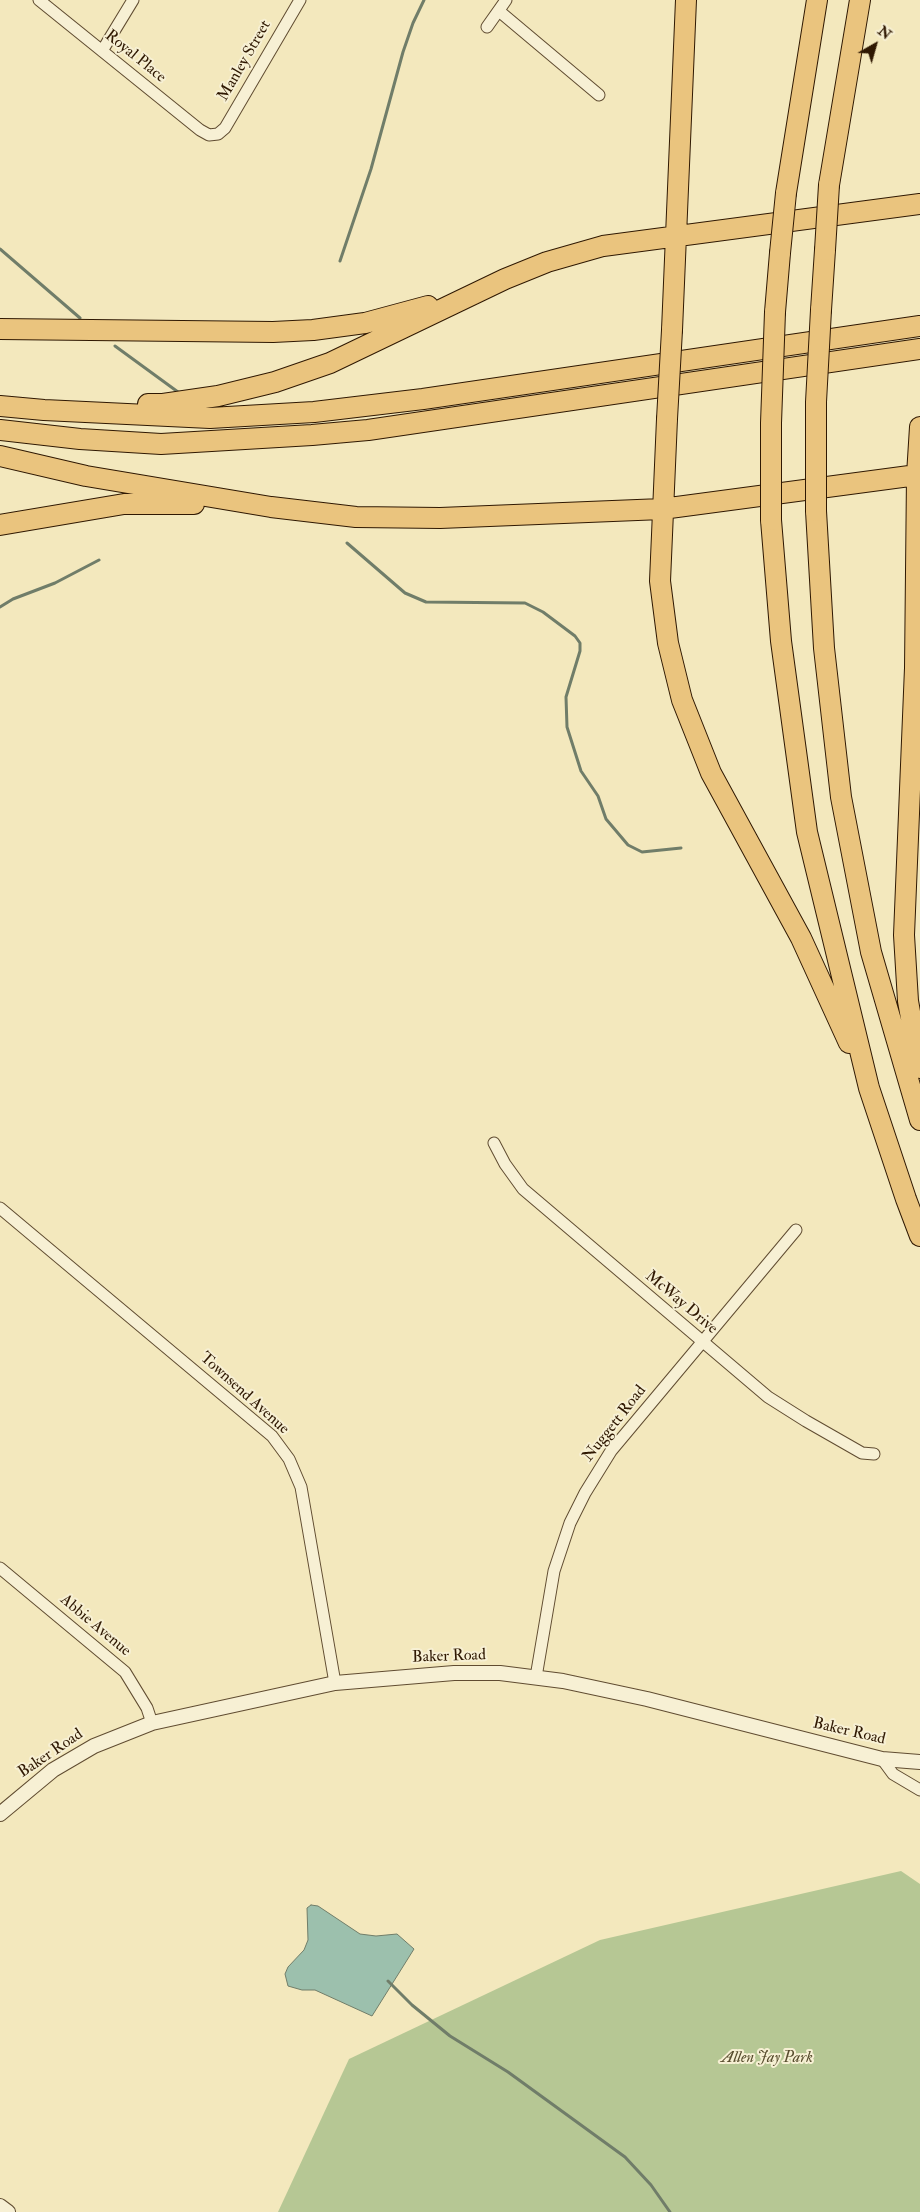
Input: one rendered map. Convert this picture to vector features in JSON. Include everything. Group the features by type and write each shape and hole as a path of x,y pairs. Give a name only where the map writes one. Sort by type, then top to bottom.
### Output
{"highway":[{"path":"686,0 672,330 662,509 660,581 668,643 682,700 711,773 801,938 869,1088"},
{"path":"860,0 829,185 816,402 816,511 824,648 841,797 871,952 920,1120"},
{"path":"817,1 786,193 775,312 771,423 771,520 781,641 807,832 869,1088 920,1236"},
{"path":"44,410 77,405 163,404 218,396 275,382 330,363 492,285 547,262 603,246 920,204"},
{"path":"0,329 256,332 313,330 365,323 424,307 492,285"},
{"path":"0,406 210,418 314,412 423,399 920,326"},
{"path":"0,430 80,439 161,444 312,436 368,430 920,349"},
{"path":"920,427 917,475 915,668 904,936 908,1001 920,1068"},
{"path":"0,456 86,476 271,506 356,517 440,518 662,509 917,475"},
{"path":"0,525 124,504 162,503 271,506"}],"street":[{"name":"Royal Place","path":"38,0 200,130 209,135 214,134"},
{"path":"102,51 133,0"},
{"name":"Manley Street","path":"214,134 225,128 300,0"},
{"path":"488,27 506,0"},
{"path":"499,11 599,95"},
{"name":"McWay Drive","path":"494,1143 505,1164 523,1189 776,1402 862,1453 874,1454"},
{"name":"Townsend Avenue","path":"0,1208 272,1436 289,1460 301,1487 335,1683"},
{"name":"Nuggett Road","path":"536,1676 554,1571 570,1523 584,1493 611,1451 796,1230"},
{"name":"Abbie Avenue","path":"0,1568 125,1672 147,1708 152,1723"},
{"name":"Baker Road","path":"0,1814 53,1770 94,1746 152,1723 335,1683 454,1673 500,1673 536,1676 647,1699 882,1759 920,1762"},
{"path":"882,1759 893,1774 920,1790"},
{"path":"0,2206 8,2212"}],"green space":[{"name":"Allen Jay Park","path":"901,1871 920,1884 920,2212 278,2212 349,2059 600,1940"}],"shaded area":[{"path":"311,1905 318,1906 360,1934 376,1936 397,1934 414,1949 372,2016 315,1990 302,1990 288,1986 285,1974 288,1967 304,1950 308,1940 307,1908"}],"waterway":[{"path":"340,261 371,169 403,52 413,23 424,0"},
{"path":"0,249 80,318"},
{"path":"115,346 178,392"},
{"path":"347,543 405,593 426,602 525,603 543,612 575,636 580,643 580,651 566,697 567,727 581,771 598,796 606,819 628,845 642,852 681,848"},
{"path":"0,607 13,599 55,583 99,560"},
{"path":"388,1981 412,2005 450,2036 508,2072 625,2157 651,2185 670,2212"}]}
